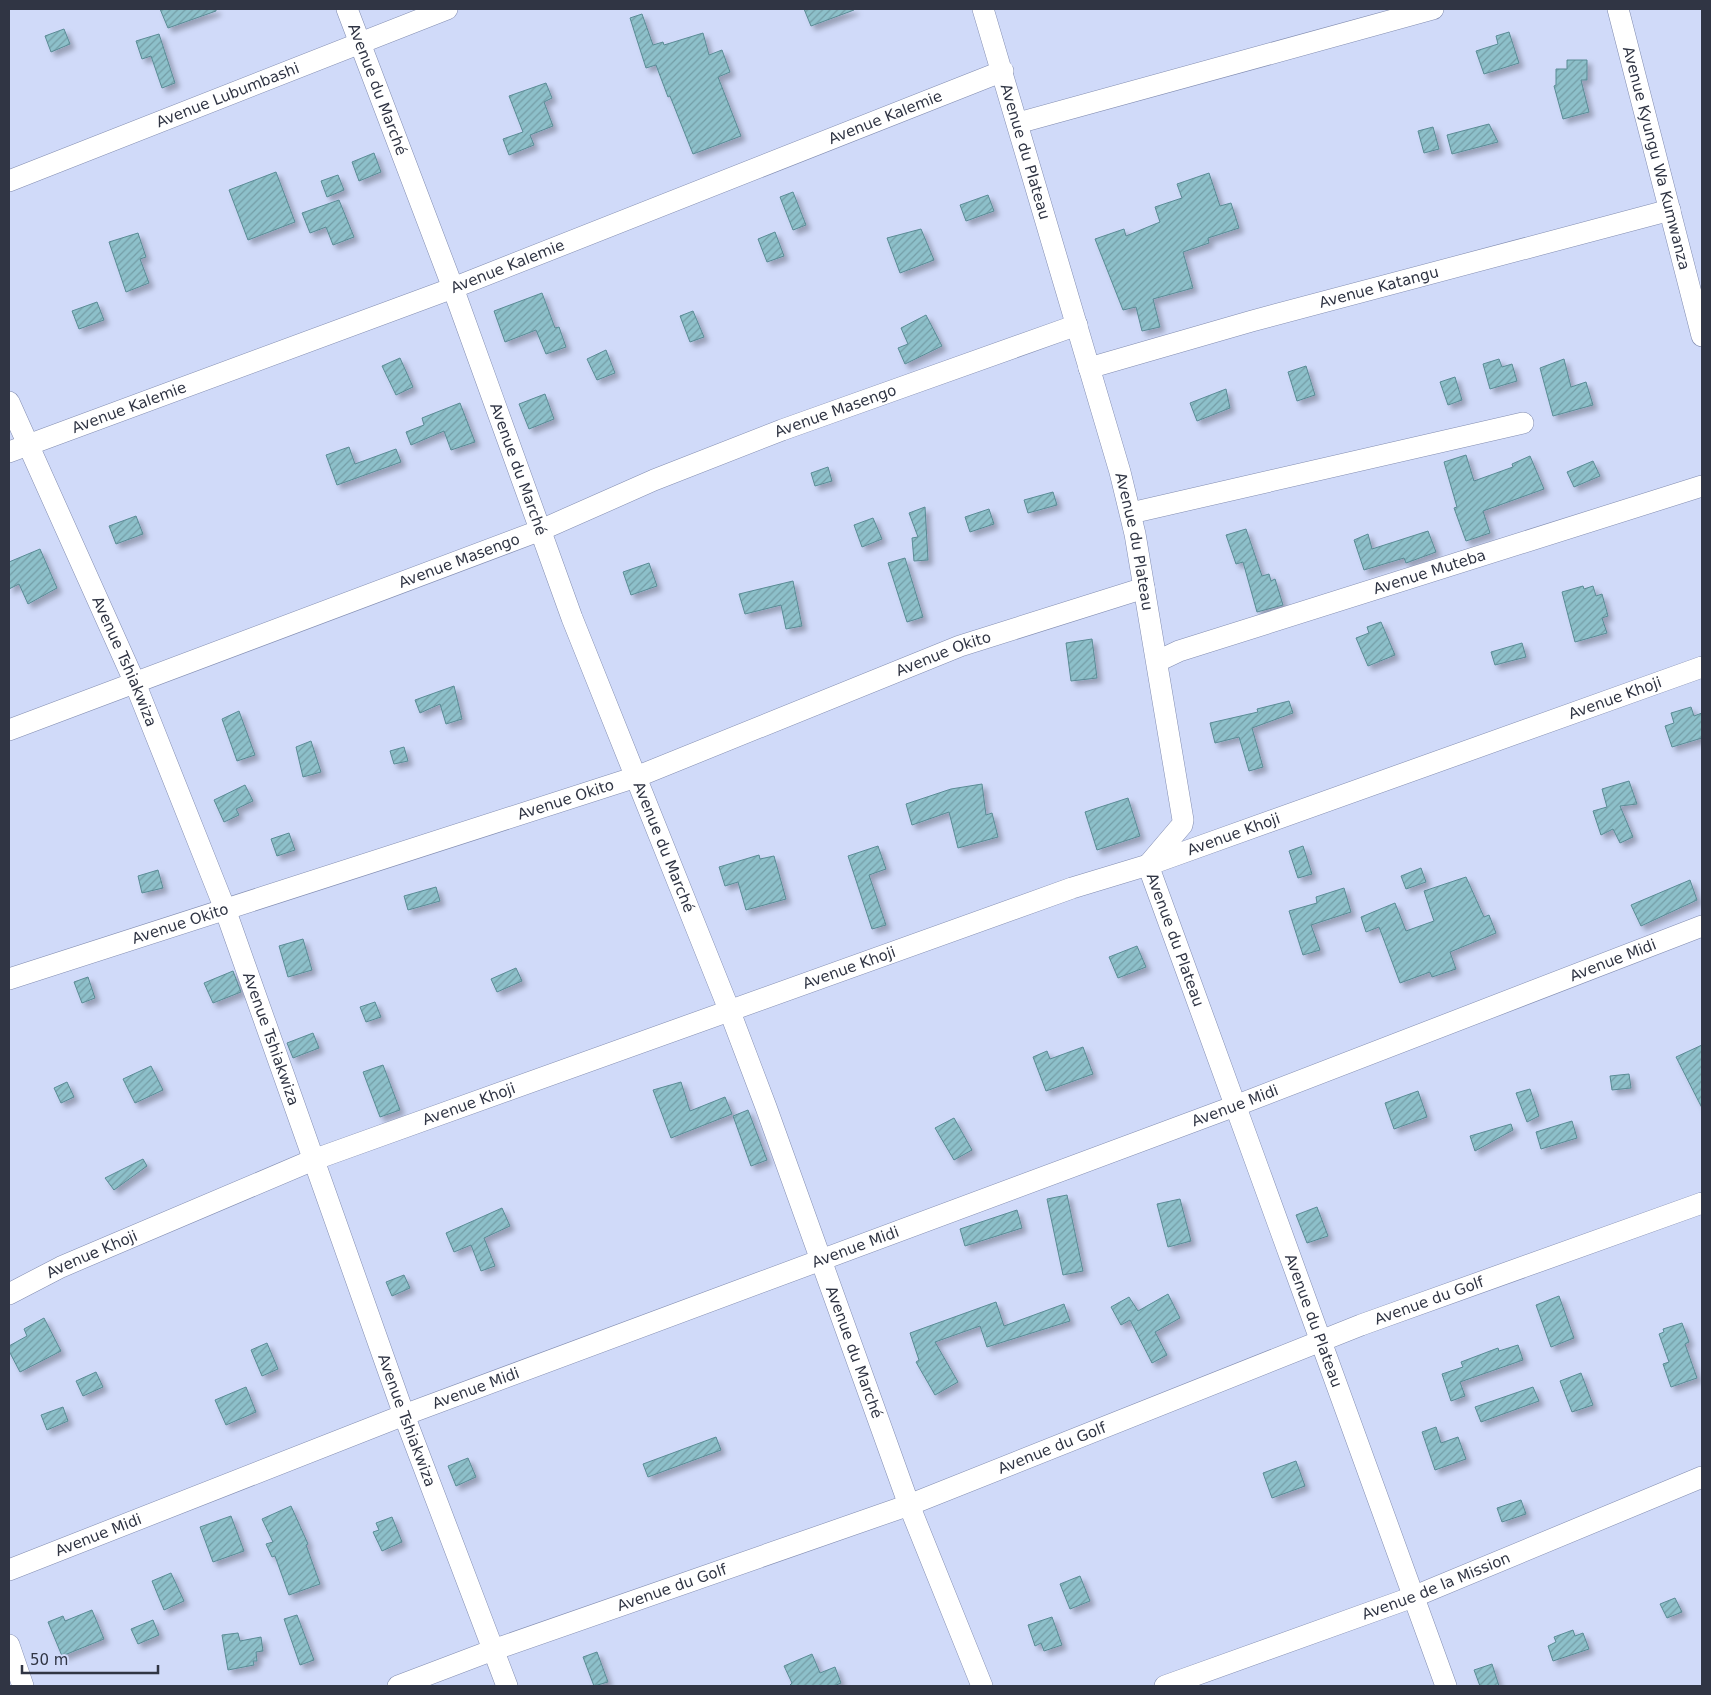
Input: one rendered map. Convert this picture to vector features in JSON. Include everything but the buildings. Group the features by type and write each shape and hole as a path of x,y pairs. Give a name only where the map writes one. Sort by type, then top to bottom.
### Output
{"street":[{"name":"Avenue du Marché","path":"347,9 453,288 572,618 730,1012 909,1505 982,1686"},
{"name":"Avenue Lubumbashi","path":"9,181 359,42 448,9"},
{"name":"Avenue du Plateau","path":"982,9 1003,71 1131,513 1158,661 1183,820 1182,825 1148,865 1446,1686"},
{"path":"1018,123 1433,9"},
{"name":"Avenue Kyungu Wa Kumwanza","path":"1618,9 1702,336"},
{"name":"Avenue Kalemie","path":"18,449 453,288 1003,71"},
{"name":"Avenue Katangu","path":"1089,368 1252,321 1670,210"},
{"name":"Avenue Masengo","path":"9,730 541,530 703,460 1077,325"},
{"name":"Avenue Tshiakwiza","path":"9,402 18,449 135,683 225,909 404,1415 507,1686"},
{"path":"1131,513 1522,423"},
{"name":"Avenue Muteba","path":"1158,661 1179,650 1702,486"},
{"name":"Avenue Okito","path":"9,979 636,776 960,646 1144,588"},
{"name":"Avenue Khoji","path":"9,1294 61,1267 313,1160 1072,888 1148,865 1702,667"},
{"name":"Avenue Midi","path":"9,1570 404,1415 1235,1106 1702,926"},
{"name":"Avenue du Golf","path":"398,1686 493,1650 909,1505 1321,1341 1702,1203"},
{"name":"Avenue de la Mission","path":"1165,1686 1413,1597 1702,1477"},
{"path":"9,1645 23,1686"}]}
